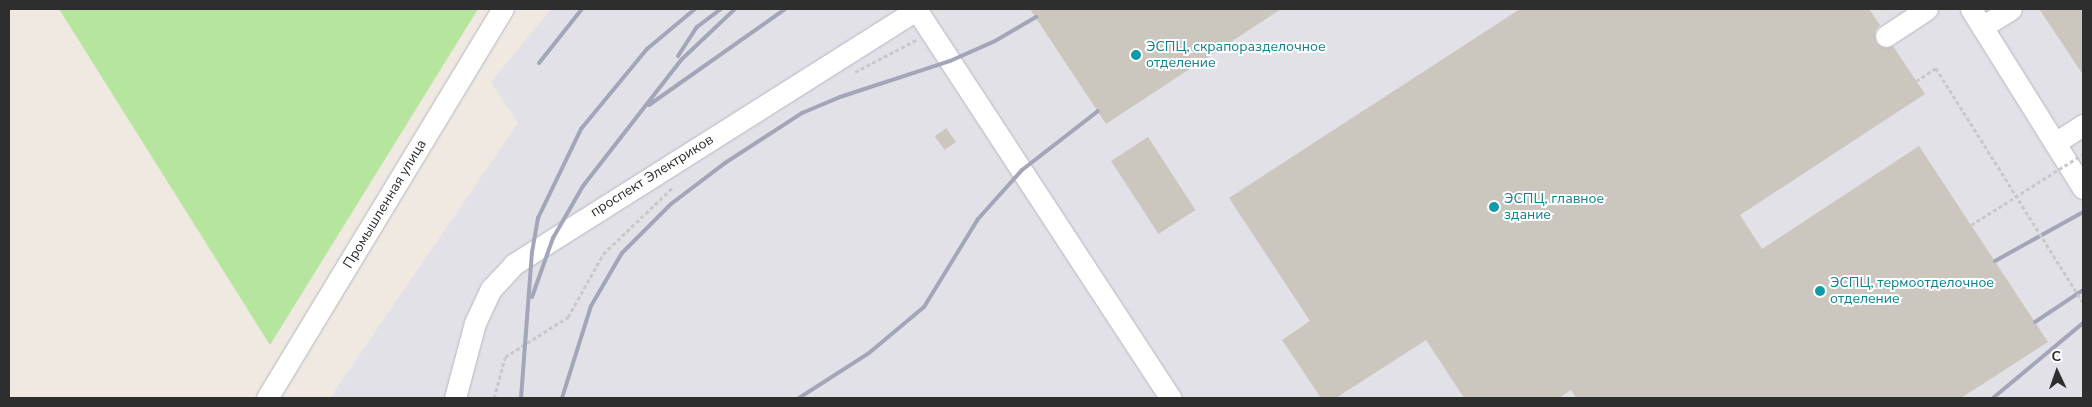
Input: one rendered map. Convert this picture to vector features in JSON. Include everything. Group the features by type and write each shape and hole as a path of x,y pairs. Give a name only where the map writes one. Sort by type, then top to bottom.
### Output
{"street":[{"name":"Промышленная улица","path":"267,398 503,9"},
{"path":"916,9 1171,398"},
{"name":"проспект Электриков","path":"455,398 475,323 492,289 514,264 916,9"},
{"path":"1886,36 1927,9"},
{"path":"1971,9 2083,188"},
{"path":"1982,27 2011,9"},
{"path":"2055,143 2083,125"}],"path":[{"path":"846,76 931,32"},
{"path":"1916,81 1936,68 2083,302"},
{"path":"1971,225 2083,154"},
{"path":"494,398 505,357 568,317 603,254 680,182"}],"shaded area":[{"path":"551,9 2083,9 2083,398 330,398 518,123 491,82"}],"green space":[{"path":"59,9 478,9 270,345"}],"building":[{"name":"ЭСПЦ, скрапоразделочное отделение","path":"1030,9 1281,9 1106,124"},
{"name":"ЭСПЦ, главное здание","path":"1520,9 1869,9 1880,25 1875,31 1876,43 1886,48 1893,46 1925,94 1740,215 1762,249 1919,146 2048,342 1961,398 1576,398 1571,390 1559,398 1464,398 1426,340 1336,398 1321,398 1282,340 1310,321 1229,198"},
{"path":"2039,9 2083,9 2083,75 2062,43"},
{"path":"946,128 956,142 945,150 935,136"},
{"path":"1148,137 1195,210 1158,234 1111,161"}],"railway":[{"path":"539,63 582,9"},
{"path":"521,398 532,252 538,218 581,129 647,49 695,9"},
{"path":"678,56 697,27 721,9"},
{"path":"532,297 553,238 583,186 681,60 735,9"},
{"path":"649,105 785,9"},
{"path":"562,398 591,306 622,253 671,204 725,163 802,113 840,97 950,61 995,41 1036,17"},
{"path":"799,398 869,353 924,307 978,219 1022,170 1098,111"},
{"path":"1995,261 2083,212"},
{"path":"2035,322 2083,290"},
{"path":"1993,398 2083,323"}],"place":[{"name":"ЭСПЦ, скрапоразделочное отделение","path":"1136,55"},
{"name":"ЭСПЦ, главное здание","path":"1494,207"},
{"name":"ЭСПЦ, термоотделочное отделение","path":"1820,291"}]}
